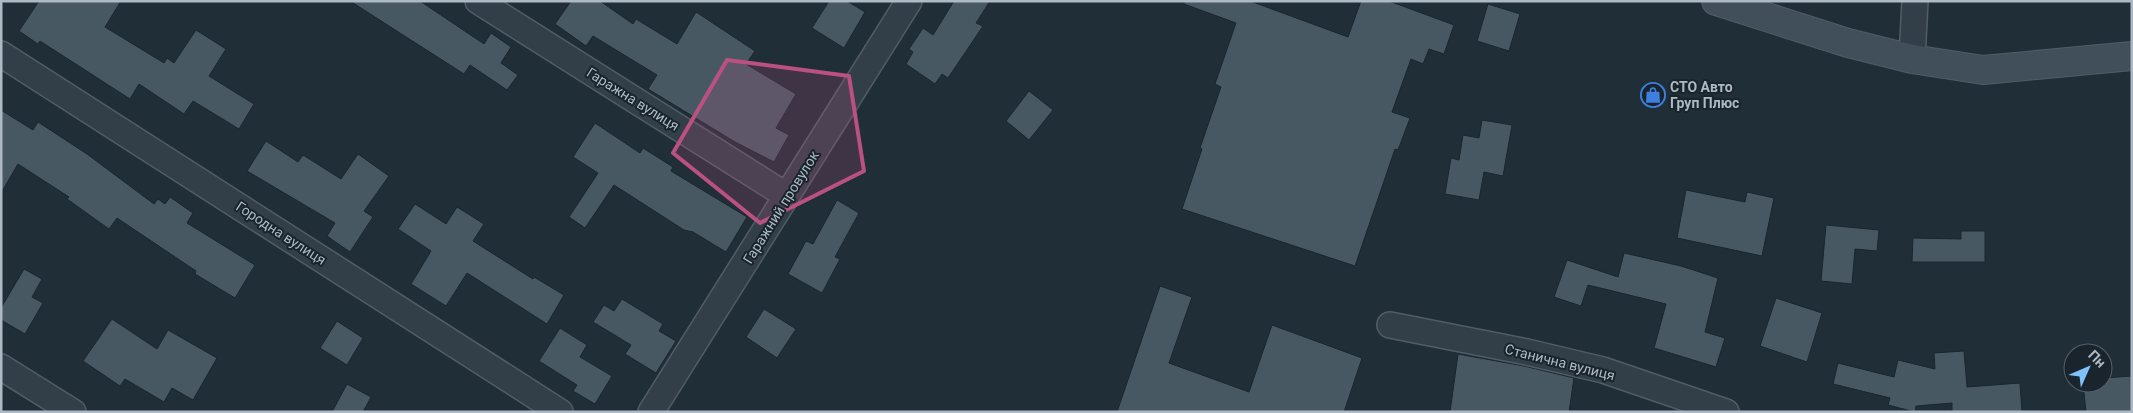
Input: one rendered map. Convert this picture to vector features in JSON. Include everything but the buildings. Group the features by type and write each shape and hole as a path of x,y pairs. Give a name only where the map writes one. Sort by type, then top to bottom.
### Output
{"main road":[{"path":"1716,1 1848,43 1912,59 1983,70 2132,56"}],"street":[{"name":"Гаражна вулиця","path":"478,1 788,196"},
{"name":"Гаражний провулок","path":"651,412 909,1"},
{"path":"1912,59 1915,1"},
{"name":"Городна вулиця","path":"1,54 560,412"},
{"name":"Станична вулиця","path":"1390,325 1527,352 1602,370 1726,412"},
{"path":"1,368 73,412"}],"highlighted area":[{"path":"727,60 849,76 864,171 760,223 673,153"}],"place":[{"name":"СТО Авто Груп Плюс","path":"1653,95"}]}
